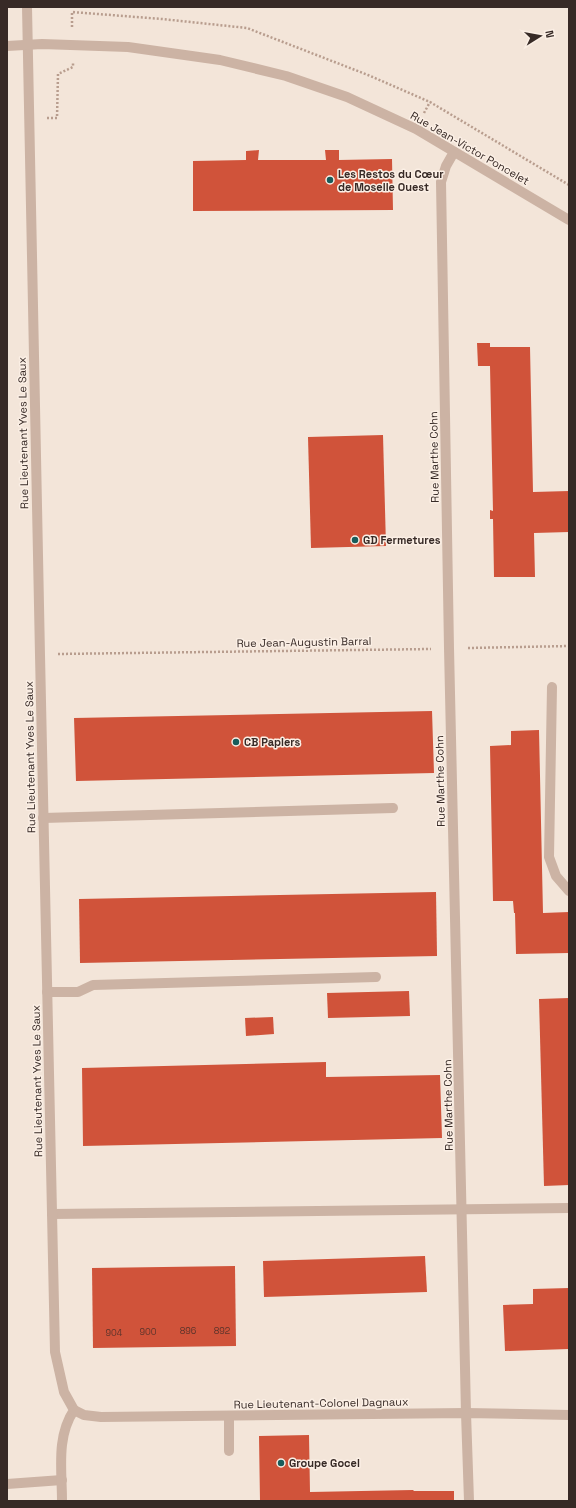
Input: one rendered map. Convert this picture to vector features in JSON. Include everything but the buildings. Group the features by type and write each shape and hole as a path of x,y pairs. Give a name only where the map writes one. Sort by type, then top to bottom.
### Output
{"street":[{"name":"Rue Lieutenant Yves Le Saux","path":"27,7 55,1352 64,1392 74,1410"},
{"name":"Rue Jean-Victor Poncelet","path":"7,46 28,44 72,44 128,47 220,60 286,76 347,97 416,129 569,220"},
{"name":"Rue Marthe Cohn","path":"454,152 446,166 441,182 449,648 469,1501"},
{"path":"552,687 549,857 556,876 569,891"},
{"path":"43,818 393,808"},
{"path":"47,992 78,992 93,984 376,977"},
{"path":"52,1214 569,1208"},
{"path":"62,1501 61,1448 68,1420 74,1410"},
{"name":"Rue Lieutenant-Colonel Dagnaux","path":"74,1410 84,1415 100,1417 466,1413 569,1414"},
{"path":"229,1416 229,1451"},
{"path":"7,1484 62,1480"}],"path":[{"path":"29,118 57,118 58,74 73,67 72,44"},
{"name":"Rue Jean-Augustin Barral","path":"40,655 569,646"}],"place":[{"name":"Les Restos du Cœur de Moselle Ouest","path":"330,180"},
{"name":"GD Fermetures","path":"355,540"},
{"name":"CB Papiers","path":"236,742"},
{"name":"Groupe Gocel","path":"281,1463"}]}
